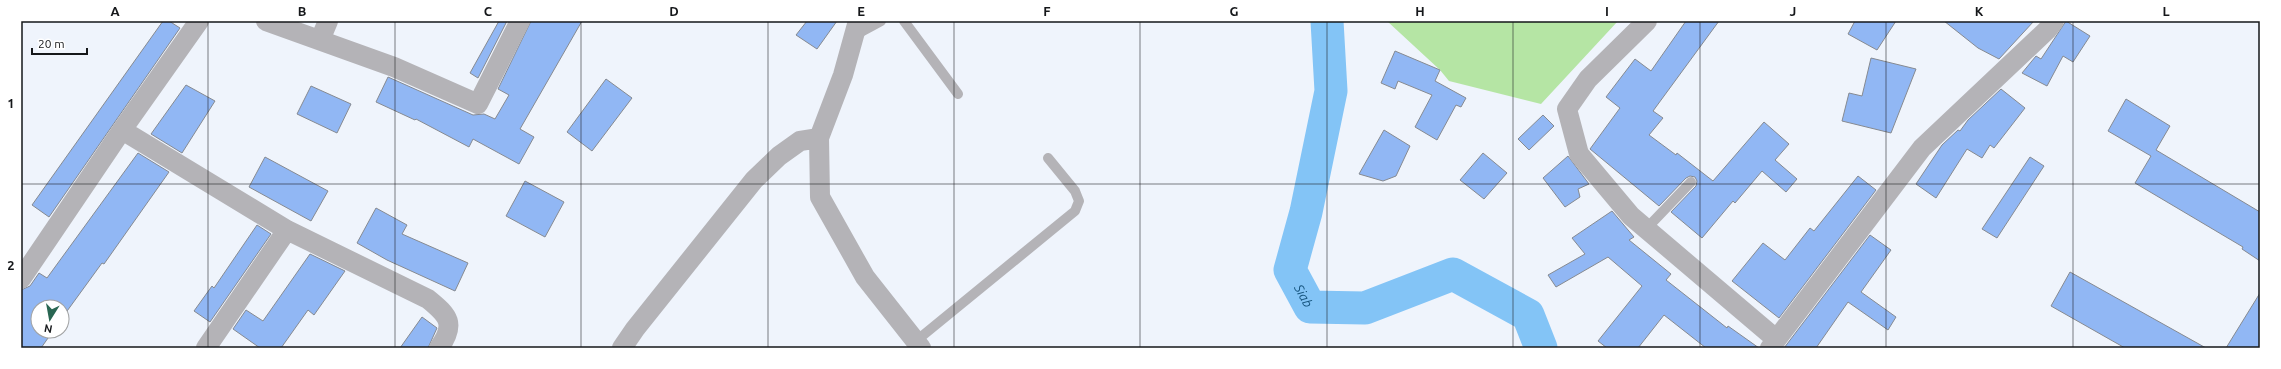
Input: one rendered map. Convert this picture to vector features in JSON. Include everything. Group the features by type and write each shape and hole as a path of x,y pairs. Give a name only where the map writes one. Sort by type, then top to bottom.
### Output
{"street":[{"path":"21,279 122,130 199,21"},
{"path":"266,21 394,67 478,104 520,21"},
{"path":"320,40 328,21"},
{"path":"1647,21 1588,79 1567,109 1579,154 1631,216 1773,344 1922,148 2054,21"},
{"path":"856,29 843,75 819,138 820,197 865,277 919,345"},
{"path":"122,130 287,230 428,299 445,312 450,326 446,338 439,348"},
{"path":"622,348 635,329 754,180 779,156 800,140 819,138"},
{"path":"206,348 287,230"}],"lane":[{"path":"856,29 881,21"},
{"path":"904,21 958,94"},
{"path":"919,345 1075,211 1079,201 1075,192 1048,158"},
{"path":"1646,229 1691,182"}],"green space":[{"path":"1387,21 1618,21 1541,104 1449,81 1440,70"}],"building":[{"path":"163,21 169,21 180,28 49,217 32,205"},
{"path":"499,21 507,21 478,78 470,73"},
{"path":"531,21 582,21 520,129 534,137 519,164 473,139 469,147 416,119 415,120 376,102 388,77 473,115 484,114 495,119 509,95 498,89"},
{"path":"807,21 837,21 817,49 796,35"},
{"path":"1686,21 1719,21 1653,111 1663,118 1649,135 1676,155 1677,153 1713,181 1764,122 1789,144 1775,160 1797,179 1786,192 1762,171 1735,203 1733,201 1702,238 1671,212 1696,186 1697,181 1695,177 1690,176 1686,178 1659,206 1590,149 1620,108 1606,97 1635,59 1651,71"},
{"path":"1855,21 1896,21 1877,50 1848,34"},
{"path":"1944,21 2034,21 1999,59 1978,48"},
{"path":"2066,21 2090,36 2073,62 2063,56 2047,86 2022,73 2036,56 2041,59"},
{"path":"1395,51 1440,70 1435,81 1466,98 1461,107 1456,105 1437,140 1415,127 1432,95 1398,81 1395,89 1381,83"},
{"path":"1871,58 1916,69 1891,133 1842,121 1849,93 1862,96"},
{"path":"606,79 632,98 592,151 567,132"},
{"path":"186,85 215,101 182,153 151,134"},
{"path":"311,86 351,104 337,133 297,114"},
{"path":"2001,89 2025,108 1994,148 1990,145 1982,158 1967,149 1936,198 1916,184 1942,145 1958,130 1960,131 1968,120"},
{"path":"2126,99 2170,126 2156,150 2260,212 2260,261 2242,249 2243,247 2135,183 2151,156 2108,131"},
{"path":"1543,115 1554,126 1529,150 1518,139"},
{"path":"1384,130 1410,146 1396,176 1383,181 1359,174"},
{"path":"138,153 169,172 104,264 102,263 70,307 70,299 30,299 30,339 47,339 41,348 21,348 21,290 30,286 39,273 47,278"},
{"path":"1483,153 1507,173 1484,199 1460,180"},
{"path":"1568,156 1589,184 1578,189 1580,197 1565,207 1543,178"},
{"path":"265,157 328,191 311,221 249,187"},
{"path":"2030,157 2044,166 1997,238 1982,229"},
{"path":"1858,176 1876,190 1779,318 1732,281 1763,243 1785,260 1810,228 1814,231"},
{"path":"525,181 564,202 545,237 506,216"},
{"path":"376,208 407,225 402,234 468,263 455,291 387,260 357,243"},
{"path":"1612,211 1634,237 1629,240 1671,274 1666,280 1727,328 1728,326 1759,348 1706,348 1664,315 1638,348 1607,348 1598,341 1642,286 1608,257 1556,287 1548,275 1585,254 1572,238"},
{"path":"257,225 271,234 210,322 194,311 212,286 214,288"},
{"path":"1870,235 1891,250 1861,292 1896,317 1888,330 1848,302 1816,348 1784,348"},
{"path":"310,254 345,271 314,315 308,310 281,348 260,348 233,329 246,310 263,321"},
{"path":"2070,272 2206,348 2125,348 2051,306"},
{"path":"2260,293 2260,348 2226,348"},
{"path":"422,317 437,328 428,348 400,348"}],"waterway":[{"name":"Siab","path":"1327,21 1331,91 1306,212 1290,270 1310,307 1365,308 1453,274 1528,315 1541,348"}]}
